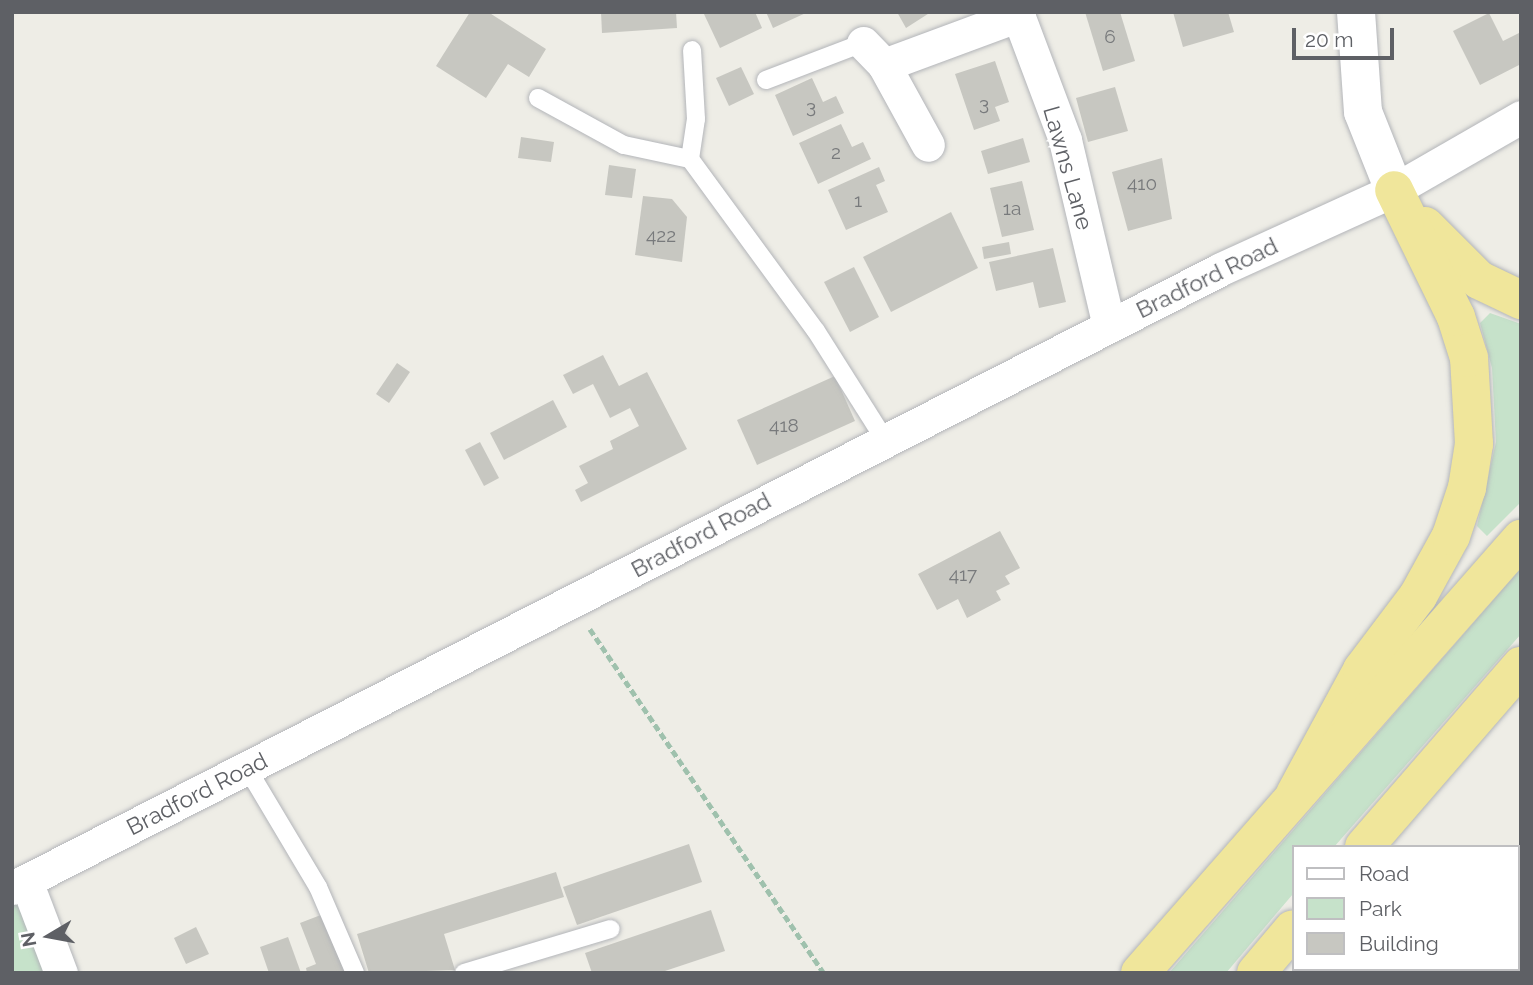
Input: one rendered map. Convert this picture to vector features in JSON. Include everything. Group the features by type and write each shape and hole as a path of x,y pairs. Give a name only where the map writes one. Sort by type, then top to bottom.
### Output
{"highway":[{"path":"1394,190 1448,253 1479,279 1521,300"},
{"path":"1296,794 1362,670 1418,596 1451,536 1467,488 1474,444 1469,358 1456,317 1394,190"},
{"path":"1140,973 1521,539"},
{"path":"1366,845 1521,666"},
{"path":"1256,973 1292,930"}],"street":[{"path":"1356,12 1363,112 1394,190"},
{"path":"928,145 874,54 1018,14"},
{"name":"Lawns Lane","path":"1018,14 1065,140 1109,326"},
{"name":"Bradford Road","path":"19,884 1109,326 1394,190 1521,117"},
{"path":"19,884 61,973"}],"lane":[{"path":"690,159 696,119 692,50"},
{"path":"766,80 874,54"},
{"path":"538,98 624,145 690,159 816,331 885,440"},
{"path":"247,768 318,887 355,973"},
{"path":"464,973 611,929"}],"path":[{"path":"572,603 824,973"}],"green space":[{"path":"1490,313 1521,324 1521,502 1487,536 1477,526 1496,442 1492,368 1480,323"},
{"path":"1521,568 1521,634 1336,845 1292,845 1292,895 1226,973 1169,973"},
{"path":"12,888 61,973 12,973"}],"building":[{"path":"470,12 488,12 546,49 529,77 508,64 486,98 436,66"},
{"path":"601,12 676,12 677,28 602,33"},
{"path":"703,12 755,12 762,28 720,48"},
{"path":"766,12 808,12 773,28"},
{"path":"897,12 931,12 906,28"},
{"path":"1085,12 1120,12 1135,61 1103,71"},
{"path":"1173,12 1228,12 1234,32 1183,47"},
{"path":"1489,13 1503,41 1521,32 1521,64 1480,85 1453,31"},
{"path":"995,61 1009,102 995,107 1000,121 974,130 955,74"},
{"path":"741,67 754,94 729,106 716,78"},
{"path":"812,78 823,102 836,96 844,113 793,136 775,95"},
{"path":"1115,87 1128,131 1088,142 1076,98"},
{"path":"841,124 852,147 863,142 871,159 818,184 799,143"},
{"path":"521,137 554,142 551,162 518,158"},
{"path":"1023,138 1030,162 988,174 981,151"},
{"path":"1162,158 1172,219 1128,231 1112,172"},
{"path":"609,165 636,169 632,198 605,195"},
{"path":"879,167 885,181 876,185 888,212 846,230 828,190"},
{"path":"1022,181 1034,230 1002,237 990,188"},
{"path":"643,196 672,199 687,217 682,262 635,255"},
{"path":"951,212 978,268 891,312 863,257"},
{"path":"1009,242 1011,254 984,259 982,247"},
{"path":"1053,248 1066,302 1039,308 1033,282 996,291 989,262"},
{"path":"854,267 879,317 850,332 824,282"},
{"path":"603,355 619,386 647,372 687,449 581,502 575,490 588,483 579,466 613,449 610,441 639,426 630,408 610,418 593,384 573,394 563,375"},
{"path":"397,363 410,372 389,403 376,394"},
{"path":"835,376 855,421 757,465 737,420"},
{"path":"553,400 567,427 504,460 490,433"},
{"path":"480,442 499,478 484,486 465,450"},
{"path":"1000,531 1020,568 1005,576 1010,584 996,591 1001,600 967,618 958,599 937,610 918,574"},
{"path":"689,844 702,882 577,925 563,887"},
{"path":"556,872 564,897 444,934 455,970 369,973 357,934"},
{"path":"711,910 725,951 659,973 592,973 585,953"},
{"path":"326,913 349,973 307,973 306,968 316,964 300,923"},
{"path":"196,927 209,954 186,964 174,938"},
{"path":"288,937 301,973 269,973 260,947"}]}
